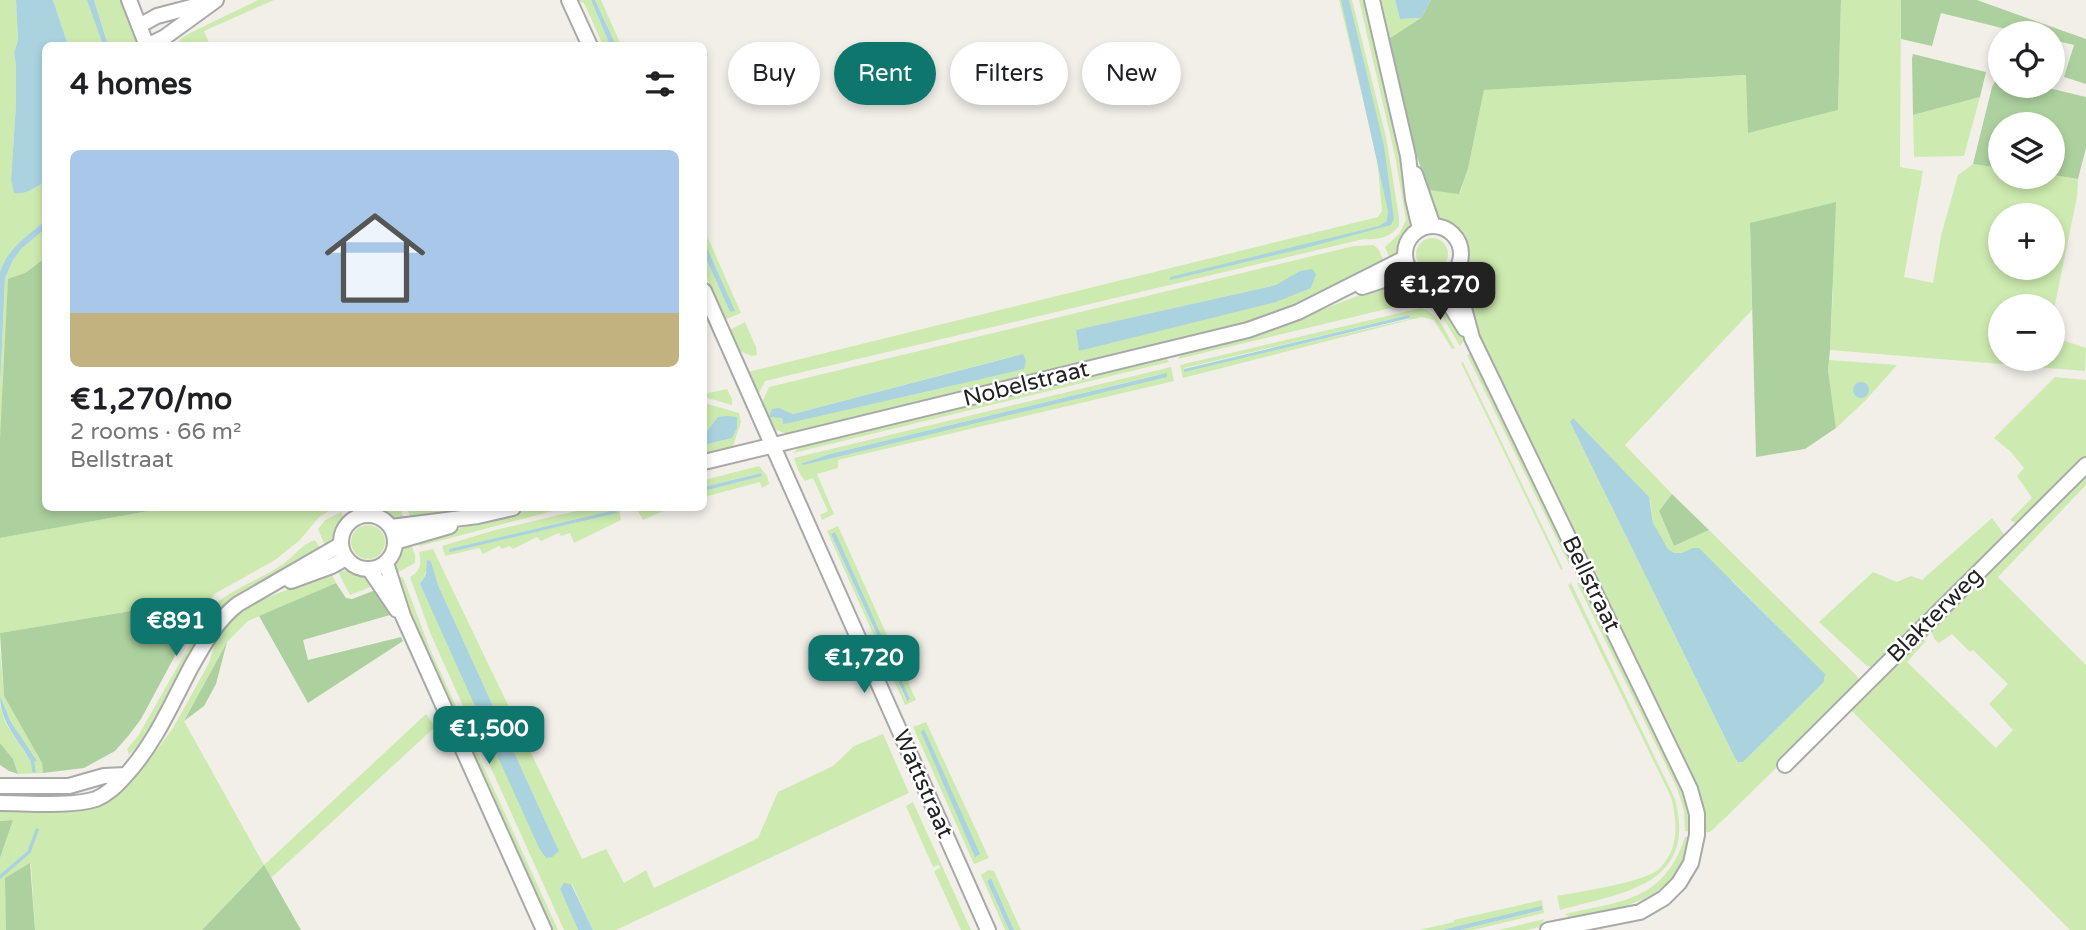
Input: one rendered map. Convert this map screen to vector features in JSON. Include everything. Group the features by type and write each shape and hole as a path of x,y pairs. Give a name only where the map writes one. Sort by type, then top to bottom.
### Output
{"street":[{"path":"129,0 145,42"},
{"path":"139,26 157,16 215,0"},
{"path":"155,42 215,0"},
{"path":"569,0 588,42"},
{"path":"1371,0 1426,228"},
{"path":"1426,228 1447,230 1453,235 1460,249 1459,264 1443,279 1422,280 1408,265 1408,241 1426,228"},
{"name":"Nobelstraat","path":"707,461 1248,330 1298,312 1343,291 1368,285 1408,265"},
{"name":"Bellstraat","path":"1443,279 1690,789 1697,814 1697,835 1691,863 1679,883 1664,898 1640,912 1548,930"},
{"name":"Wattstraat","path":"707,298 988,930"},
{"name":"Blakterweg","path":"1785,765 2086,465"},
{"path":"362,511 381,518 391,527 396,542 393,554 386,563 370,570 356,567 343,551 342,532 347,514 362,511"},
{"path":"391,527 500,511"},
{"path":"396,542 478,516"},
{"path":"0,803 78,803 107,793 137,764 150,745 197,656 219,622 238,604 343,551"},
{"path":"386,563 403,616 544,930"},
{"path":"370,570 403,616"},
{"path":"0,786 69,786 104,776 126,775"}],"green space":[{"path":"0,0 16,0 18,40 14,53 16,104 11,180 31,190 42,183 42,224 7,256 0,272"},
{"path":"53,0 87,0 102,42 67,42"},
{"path":"94,0 122,0 138,42 107,42"},
{"path":"258,0 274,0 204,31 209,42 179,42 190,33"},
{"path":"576,0 591,0 609,42 602,42 584,3"},
{"path":"595,0 601,0 620,42 615,42"},
{"path":"1339,0 1352,0 1386,137 1399,217 1399,226 1387,236 1364,239 765,381 757,397 744,373 1378,217 1382,211 1377,158"},
{"path":"1359,0 1364,0 1402,147 1410,202 1411,225 1390,259 1385,247 1399,234 1406,220 1395,156"},
{"path":"1377,0 1395,0 1400,19 1421,18 1387,40"},
{"path":"1431,0 1841,0 1838,110 1748,133 1746,75 1484,90 1468,169 1459,194 1428,190 1411,138 1387,40 1421,18"},
{"path":"1841,0 1901,0 1900,167 1923,171 1904,277 1933,283 1941,236 1958,175 1973,164 1988,166 1988,189 2065,189 2065,177 2078,179 2065,256 2065,203 1988,203 1988,280 2060,280 2057,294 1988,294 1988,363 1830,350 1833,288 1750,223 1752,310 1625,445 1672,494 1659,511 1674,546 1709,530 1857,676 1860,686 1725,818 1710,832 1705,832 1490,362 1458,282 1465,253 1462,238 1438,218 1428,190 1460,193 1468,169 1484,90 1747,75 1838,110","holes":["1570,422 1650,500 1653,523 1668,549 1674,553 1682,553 1733,581 1825,675 1824,682 1743,762 1738,762 1735,758"]},
{"path":"1901,0 1977,0 2036,21 1988,21 1988,25 1941,13 1932,46 1901,39"},
{"path":"2065,31 2086,39 2086,84 2065,77 2074,45 2065,43"},
{"path":"1913,54 1986,72 1980,97 1913,115"},
{"path":"2065,92 2086,97 2086,148 2078,179 2065,177 2065,112 1988,112 1988,166 1973,164 1989,98 2065,98"},
{"path":"1980,97 1964,156 1914,157 1913,115"},
{"path":"1836,202 1828,370 1836,428 1805,449 1756,457 1750,223"},
{"path":"42,231 42,260 25,273 0,438 5,278 22,248"},
{"path":"707,236 741,313 724,320 716,309 719,305 707,278 707,261 730,312 734,310 707,248"},
{"path":"1432,238 1443,243 1448,254 1443,265 1432,270 1421,265 1416,254 1421,243"},
{"path":"1374,245 1384,261 1269,318 789,434 776,430 769,424 758,404 769,387 1354,246","holes":["1276,285 1079,350 1077,330","1022,354 783,424 779,408 793,414"]},
{"path":"42,260 42,511 148,511 0,538 0,438 8,279 25,273"},
{"path":"1407,279 1430,288 1441,299 1464,340 1460,346 1439,311 1425,303 1408,301 1399,281"},
{"path":"1392,283 1402,302 1399,306 1178,359 1182,351 1260,333"},
{"path":"1421,308 1433,314 1455,348 1452,349 1434,320 1421,317 1183,378 1180,365","holes":["1409,315 1410,319 1184,371 1184,368"]},
{"path":"745,322 757,355 752,356 737,350 728,331"},
{"path":"2065,341 2086,348 2085,371 2065,369"},
{"path":"1472,353 1572,559 1569,564 1467,355"},
{"path":"1164,356 1169,362 793,453 803,444"},
{"path":"1829,360 1897,365 1836,428 1828,370"},
{"path":"1463,362 1563,569 1561,570 1461,363"},
{"path":"1171,367 1174,381 838,460 838,468 817,474 834,514 822,520 820,515 828,511 813,478 805,481 794,458","holes":["1166,373 801,464 830,454"]},
{"path":"2055,377 2086,380 2086,459 2017,524 2010,520 2032,498 2017,476 2024,468 2011,452 1994,438"},
{"path":"727,389 732,405 707,398 707,393"},
{"path":"707,404 739,413 741,422 733,446 707,453 707,444 732,438 707,435"},
{"path":"759,466 767,476 769,484 762,488 760,482 707,496 707,490 761,476 760,473 707,486 707,479"},
{"path":"2086,470 2086,485 1998,577 2086,665 2086,930 2070,930 1848,707 1917,638 1926,641 1907,662 1996,748 2013,730 1989,704 2008,684 1952,634 1939,643 1929,626"},
{"path":"1672,494 1709,530 1674,546 1659,511"},
{"path":"148,511 329,511 319,517 300,540 275,560 216,593 192,624 189,601 0,633 0,538"},
{"path":"378,511 401,511 405,521 398,521"},
{"path":"408,511 461,511 411,519"},
{"path":"524,511 553,511 420,546 416,543 488,519"},
{"path":"576,511 611,511 450,551 620,511 621,520 574,543 570,533 561,536 559,533 541,541 537,537 513,549 509,546 502,549 499,546 483,554 479,548 445,556 442,546 495,530"},
{"path":"638,511 663,511 643,520"},
{"path":"342,512 338,532 326,548 318,529 325,520"},
{"path":"1992,518 2006,537 1877,668 1867,666 1819,622 1873,572 1897,582 1911,576 1922,580"},
{"path":"368,525 380,530 385,542 380,554 368,559 356,554 351,542 356,530"},
{"path":"838,526 916,700 905,705 827,531","holes":["834,532 910,699 906,700 831,534"]},
{"path":"315,540 321,550 235,597 215,614 146,737 129,755 127,749 138,736 211,608 228,595 283,564 302,547"},
{"path":"411,544 415,563 395,574 398,556"},
{"path":"433,549 582,859 606,849 624,883 646,870 654,888 758,838 778,792 833,766 854,746 883,734 909,793 616,930 593,930 572,884 560,889 578,930 564,930 431,635 410,577 419,567 419,552","holes":["431,561 438,585 559,851 420,585"]},
{"path":"337,570 358,574 376,585 350,595"},
{"path":"331,572 336,583 248,621 227,642 184,721 264,865 426,714 435,727 271,878 263,866 202,930 35,930 31,864 6,878 6,930 0,930 0,858 13,820 0,821 0,807 103,801 123,789 141,771 173,728 209,663 215,643 233,618 254,603"},
{"path":"399,577 404,580 430,649 558,930 550,930 431,669 396,579"},
{"path":"336,583 346,598 352,599 378,589 390,615 303,640 308,660 401,637 403,641 308,703 259,616"},
{"path":"1571,583 1675,799 1679,828 1675,851 1665,868 1649,881 1607,898 1560,910 1557,896 1627,882 1653,873 1671,852 1675,834 1671,797 1568,585"},
{"path":"1577,583 1584,583 1685,795 1690,810 1691,832 1685,831 1684,811 1677,788"},
{"path":"190,601 192,624 141,719 129,735 115,751 84,768 43,773 42,763 4,696 0,633"},
{"path":"227,642 216,684 204,706 184,721"},
{"path":"0,651 4,696 42,763 43,773 18,774 13,759 0,743 0,706 6,724 31,762 36,761 11,722 0,696"},
{"path":"926,722 989,858 974,864 913,727"},
{"path":"0,743 13,759 18,774 0,765"},
{"path":"913,802 971,930 961,930 934,871 940,868 939,865 933,867 906,806"},
{"path":"13,820 0,858 0,821"},
{"path":"1685,837 1690,837 1684,858 1674,875 1662,888 1647,898 1571,919 1565,914 1622,901 1653,886 1676,858"},
{"path":"30,863 35,930 6,930 5,878"},
{"path":"264,865 301,930 202,930"},
{"path":"988,870 994,871 1021,930 1014,930 991,878 987,881 1009,930 1005,930 981,875"},
{"path":"1542,900 1544,913 1473,930 1460,930 1542,910 1542,907 1442,930 1419,930 1454,920"},
{"path":"1544,919 1540,927 1499,930"}],"water":[{"path":"16,0 53,0 67,42 42,42 42,183 23,193 14,193 11,180 16,104 14,53 18,40"},
{"path":"87,0 94,0 107,42 102,42"},
{"path":"591,0 595,0 615,42 609,42"},
{"path":"1341,0 1349,0 1384,146 1394,219 1391,225 1170,280 1170,277 1379,226 1387,221 1388,211"},
{"path":"1395,0 1431,0 1421,18 1400,19"},
{"path":"42,224 42,231 22,248 5,278 0,387 0,272 7,256"},
{"path":"707,248 735,311 730,312 707,261"},
{"path":"1312,269 1316,274 1311,288 1276,302 1079,351 1076,330 1276,285 1300,271"},
{"path":"1409,315 1410,318 1184,372 1184,369"},
{"path":"1023,354 1026,361 1024,369 789,423 783,424 782,418 769,417 772,409 779,408 793,414"},
{"path":"1167,373 1167,377 800,464 830,454"},
{"path":"1861,382 1867,384 1867,396 1861,398 1855,396 1853,390 1855,384"},
{"path":"718,417 737,417 737,428 732,438 707,444 707,431"},
{"path":"1573,418 1649,497 1653,523 1668,549 1674,553 1682,553 1699,548 1825,674 1824,682 1743,762 1738,762 1735,758 1570,422"},
{"path":"761,473 762,476 707,490 707,486"},
{"path":"611,511 617,513 450,552 449,549"},
{"path":"835,532 910,699 907,701 831,534"},
{"path":"427,560 431,561 438,585 559,851 552,857 546,858 539,848 420,584 426,574"},
{"path":"0,696 11,722 37,761 31,762 11,731 3,715"},
{"path":"924,729 980,854 975,857 921,732"},
{"path":"991,878 1014,930 1009,930 987,881"},
{"path":"564,883 571,884 593,930 578,930 560,889"},
{"path":"1542,906 1542,910 1460,930 1442,930"}],"waterway":[{"path":"32,759 34,771"},
{"path":"0,877 29,852 37,830"}]}
